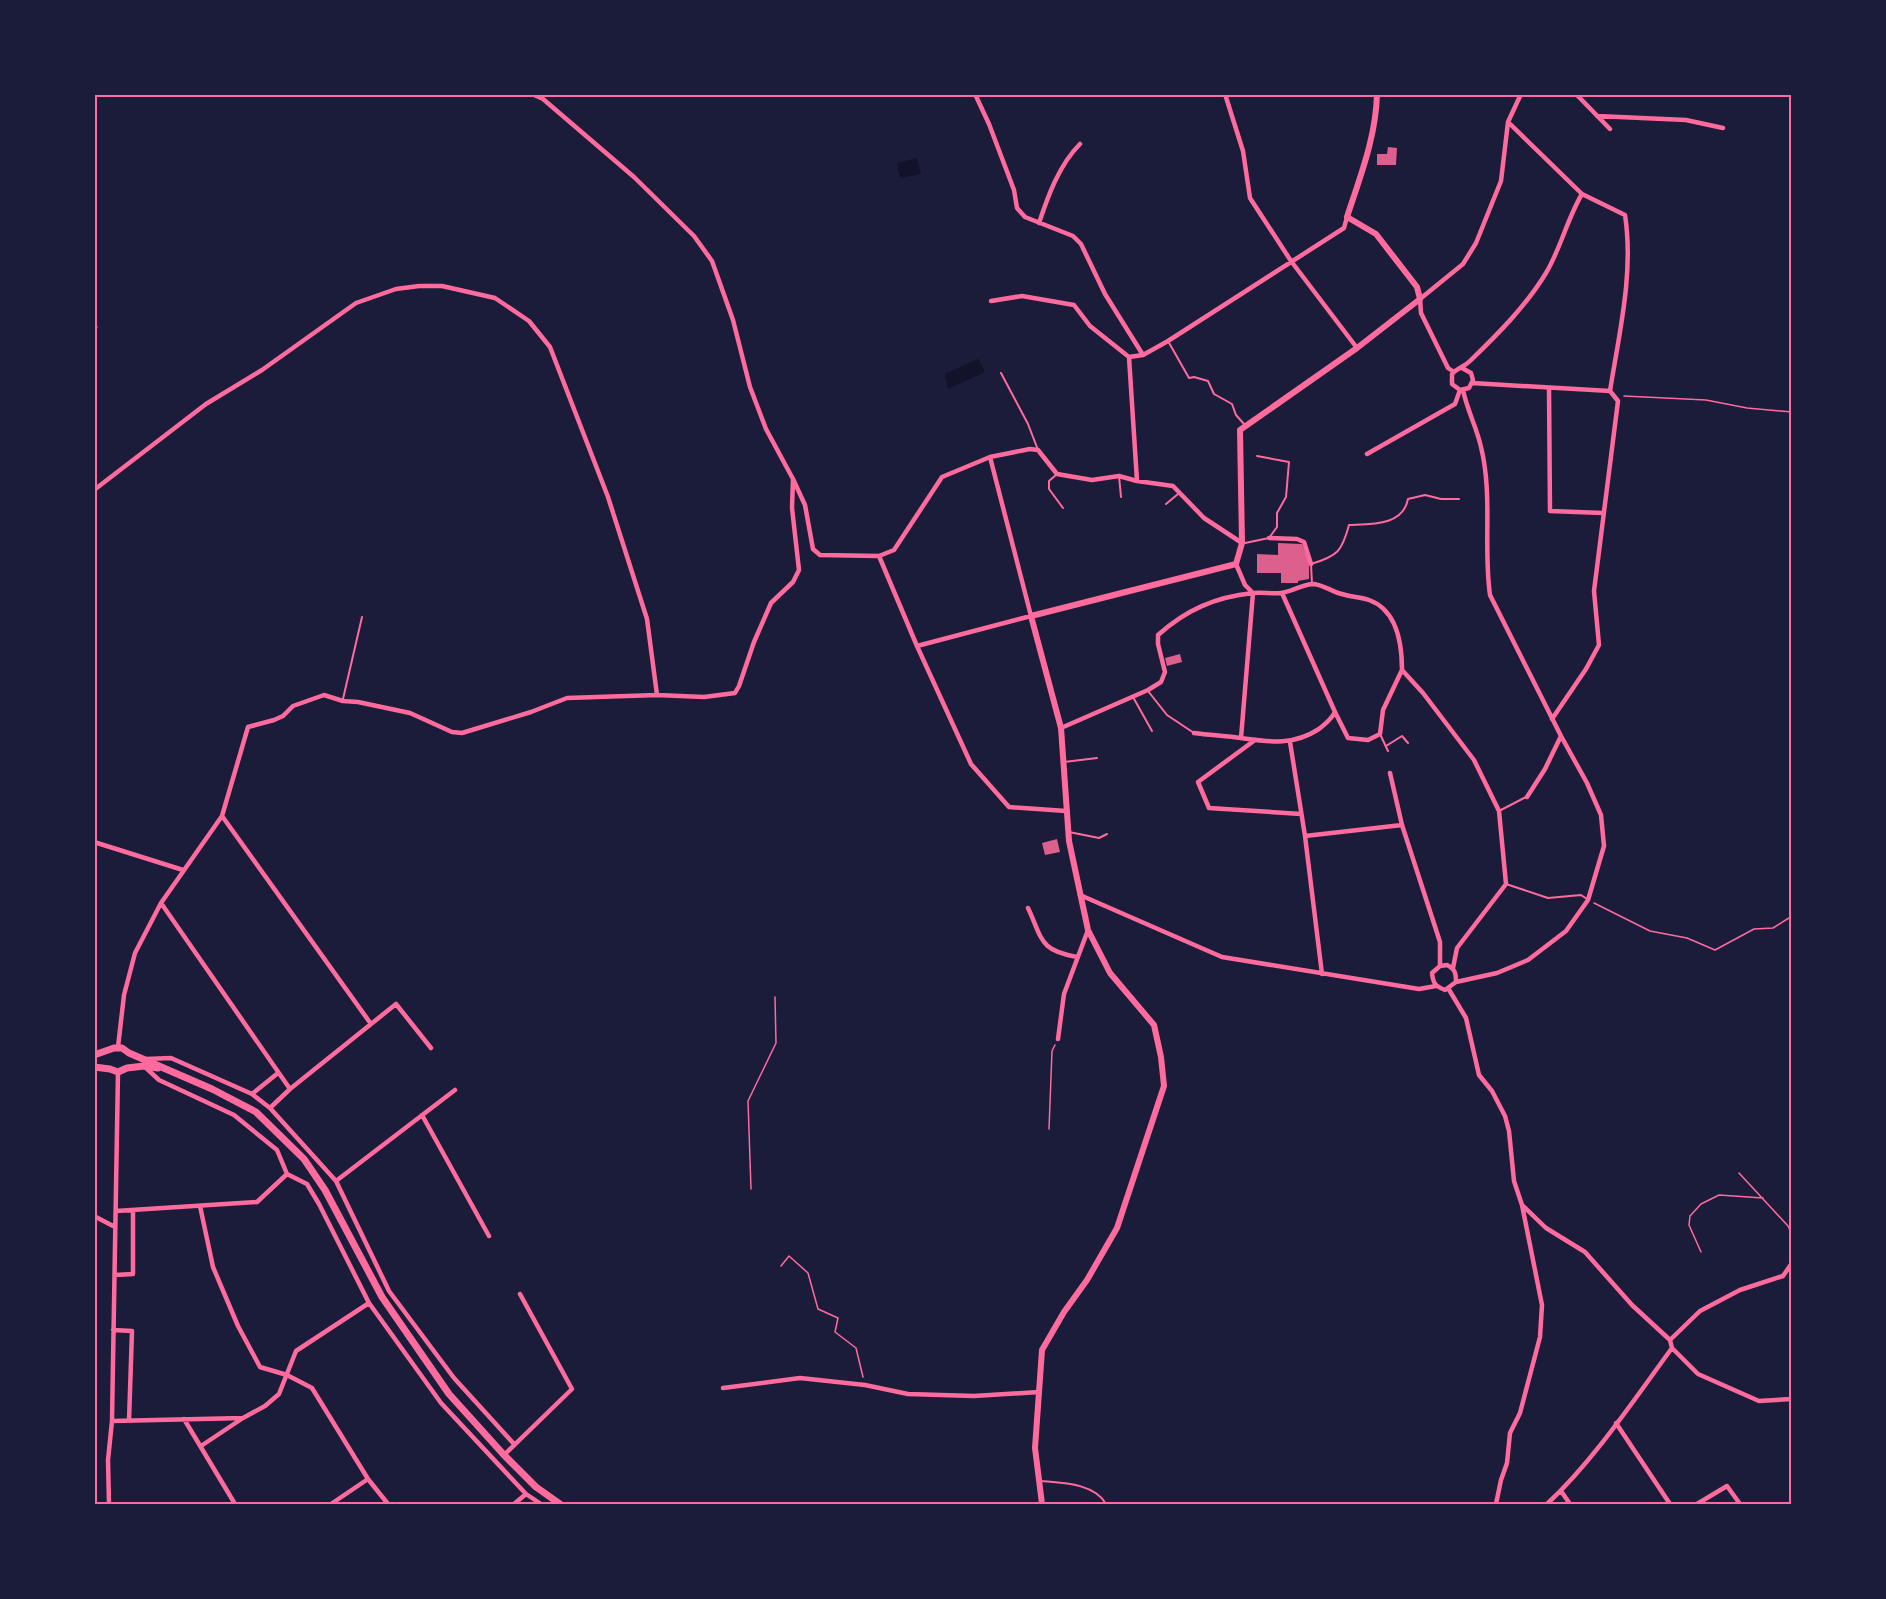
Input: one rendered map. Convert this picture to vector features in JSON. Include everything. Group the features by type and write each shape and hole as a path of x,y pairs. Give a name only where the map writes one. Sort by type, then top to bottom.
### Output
{"main road":[{"path":"94,1055 118,1047 122,1048 144,1062 212,1089 256,1112 304,1159 326,1190 382,1297 449,1394 504,1455 536,1486 560,1504"},
{"path":"110,1050 106,1062 110,1069"},
{"path":"127,1068 130,1061 129,1053"},
{"path":"94,1067 118,1072 144,1062"}],"street":[{"path":"532,94 543,99 634,177 694,237 712,261 733,320 750,387 766,429 793,478 804,505 813,549 820,555 879,556 894,550 942,477 990,457 1030,449 1038,450 1056,474 1092,480 1119,476 1173,486 1204,518 1242,543"},
{"path":"975,94 1010,179 1017,208 1025,217 1073,236 1081,244 1105,294 1143,355"},
{"path":"1225,94 1243,151 1250,198 1291,261 1357,348"},
{"path":"991,301 1022,296 1074,305 1090,326 1129,357 1143,355 1344,228 1370,146 1377,108 1377,94"},
{"path":"1241,738 1253,593 1245,585 1236,564 1242,543 1240,430 1357,348 1463,264 1476,243 1501,181 1508,122 1521,94"},
{"path":"1576,94 1610,129"},
{"path":"1597,116 1686,120 1723,128"},
{"path":"1508,122 1582,194 1625,215 1628,236 1625,298 1610,391 1618,401 1594,591 1599,645 1586,669 1552,719"},
{"path":"1039,223 1047,198 1069,155 1080,144"},
{"path":"1456,982 1453,968 1447,965 1440,966 1432,973 1432,981 1436,986 1445,990 1456,982 1497,973 1528,960 1566,931 1588,900 1604,846 1601,815 1587,783 1490,595 1487,577 1486,484 1483,457 1462,390 1452,384 1451,378 1454,372 1462,368 1514,315 1545,274 1582,194"},
{"path":"1347,218 1376,234 1417,287 1421,313 1448,368 1454,372"},
{"path":"94,490 206,404 261,370 356,303 396,289 419,286 442,286 495,298 529,321 550,347 608,497 647,619 657,695"},
{"path":"1129,357 1137,481"},
{"path":"1367,454 1455,404 1462,390 1469,388 1472,383 1471,373 1462,368"},
{"path":"1472,383 1610,391"},
{"path":"1549,388 1550,511 1603,513"},
{"path":"990,457 1061,728 1068,832 1088,930 1110,973 1155,1025 1164,1086 1117,1228 1042,1350 1035,1448 1042,1504"},
{"path":"118,1047 124,995 135,953 161,903 222,816 248,727 274,720 283,716 293,706 324,695 343,701 410,713 452,732 462,733 531,712 567,698 657,695 704,697 735,693 771,603 793,582 798,570 792,508 793,478"},
{"path":"1269,538 1297,539 1304,542 1311,564"},
{"path":"879,556 916,646 971,764 1010,807 1066,811"},
{"path":"916,646 1236,564"},
{"path":"1061,728 1133,697 1161,682 1165,672 1158,635 1192,609 1253,593 1282,593 1312,584 1329,588 1340,594 1368,599 1379,604 1390,614 1402,648 1402,670 1383,710 1380,734 1368,740 1348,738 1282,593"},
{"path":"1402,670 1423,693 1474,760 1499,811 1506,884 1457,948 1453,968"},
{"path":"1194,733 1275,743 1290,742 1317,730 1331,719 1335,712"},
{"path":"1527,797 1545,769 1561,736"},
{"path":"1255,740 1198,782 1209,808 1301,814"},
{"path":"1290,742 1305,836 1322,974"},
{"path":"1390,773 1402,825 1440,942 1440,966"},
{"path":"222,816 371,1024"},
{"path":"1305,836 1402,825"},
{"path":"94,842 183,870"},
{"path":"1080,895 1222,957 1419,989 1436,986"},
{"path":"161,903 290,1089"},
{"path":"1028,908 1046,946 1058,954 1077,957"},
{"path":"1058,1039 1064,994 1088,930"},
{"path":"1448,988 1466,1018 1479,1075 1492,1090 1505,1116 1509,1131 1514,1181 1522,1205 1542,1305 1540,1337 1521,1413 1510,1433 1507,1462 1496,1504"},
{"path":"270,1108 290,1089 396,1004 430,1048"},
{"path":"144,1062 171,1058 252,1094 270,1108 336,1181 389,1291 454,1378 514,1444"},
{"path":"144,1062 159,1080 234,1114 277,1150 287,1174 307,1184 369,1303 441,1403 526,1494 541,1504"},
{"path":"109,1504 108,1461 112,1422 118,1072"},
{"path":"252,1094 278,1073"},
{"path":"336,1181 455,1090"},
{"path":"422,1115 489,1236"},
{"path":"116,1211 257,1202 287,1174"},
{"path":"1522,1205 1546,1228 1585,1252 1632,1305 1670,1340 1672,1348 1698,1374 1759,1401 1791,1399"},
{"path":"200,1206 213,1267 238,1326 260,1367 287,1375 312,1388 368,1479 388,1504"},
{"path":"115,1275 133,1274 133,1210"},
{"path":"94,1216 115,1227"},
{"path":"1670,1340 1700,1311 1740,1290 1783,1276 1791,1263"},
{"path":"504,1455 572,1389 520,1294"},
{"path":"201,1446 272,1402 279,1394 296,1351 369,1303"},
{"path":"113,1330 132,1330 129,1421"},
{"path":"1547,1504 1561,1491 1616,1423 1672,1348"},
{"path":"723,1388 800,1378 865,1385 908,1394 974,1396 1038,1392"},
{"path":"112,1422 243,1418"},
{"path":"184,1419 235,1504"},
{"path":"1616,1423 1670,1504"},
{"path":"331,1504 368,1479"},
{"path":"1697,1504 1727,1486 1740,1504"},
{"path":"1561,1491 1570,1504"},
{"path":"514,1504 526,1494"}],"lane":[{"path":"1168,341 1189,378 1208,381 1214,394 1232,404 1236,415 1246,426"},
{"path":"1001,373 1028,424 1038,450"},
{"path":"1242,543 1269,538 1277,527 1277,513 1286,497 1289,462 1257,456"},
{"path":"1056,474 1049,481 1049,489 1063,508"},
{"path":"1119,476 1121,497"},
{"path":"1166,504 1180,493"},
{"path":"1312,584 1311,564 1330,559 1343,547 1349,525 1377,524 1401,515 1408,499 1425,495 1441,500 1459,499"},
{"path":"343,701 362,617"},
{"path":"1148,690 1167,715 1194,733"},
{"path":"1133,697 1152,731"},
{"path":"1380,734 1388,751"},
{"path":"1386,746 1402,736 1408,743"},
{"path":"1064,762 1097,759"},
{"path":"1499,811 1527,797"},
{"path":"1068,832 1099,838 1107,834"},
{"path":"1506,884 1548,898 1581,895 1588,900"},
{"path":"1040,1482 1062,1483 1089,1489 1102,1498 1106,1504"}],"path":[{"path":"1618,401 1620,396 1706,400 1747,408 1791,412"},
{"path":"1588,900 1650,931 1687,938 1715,950 1754,929 1773,928 1791,916"},
{"path":"751,1189 748,1101 776,1043 775,997"},
{"path":"1049,1129 1052,1052 1058,1039"},
{"path":"1739,1173 1788,1226 1791,1234"},
{"path":"1701,1252 1689,1225 1690,1216 1701,1204 1719,1195 1763,1198"},
{"path":"781,1266 789,1256 808,1273 818,1309 838,1318 835,1332 856,1348 865,1385"}],"shaded area":[{"path":"917,158 921,174 900,178 897,163"},
{"path":"978,359 985,372 948,389 945,374"}],"building":[{"path":"1388,147 1397,148 1396,165 1377,165 1377,154 1387,154"},
{"path":"1278,543 1302,544 1309,562 1309,579 1298,581 1298,583 1281,583 1281,573 1257,573 1257,554 1278,555"},
{"path":"1180,654 1182,662 1167,666 1165,658"},
{"path":"1057,839 1060,852 1045,855 1042,843"}]}
